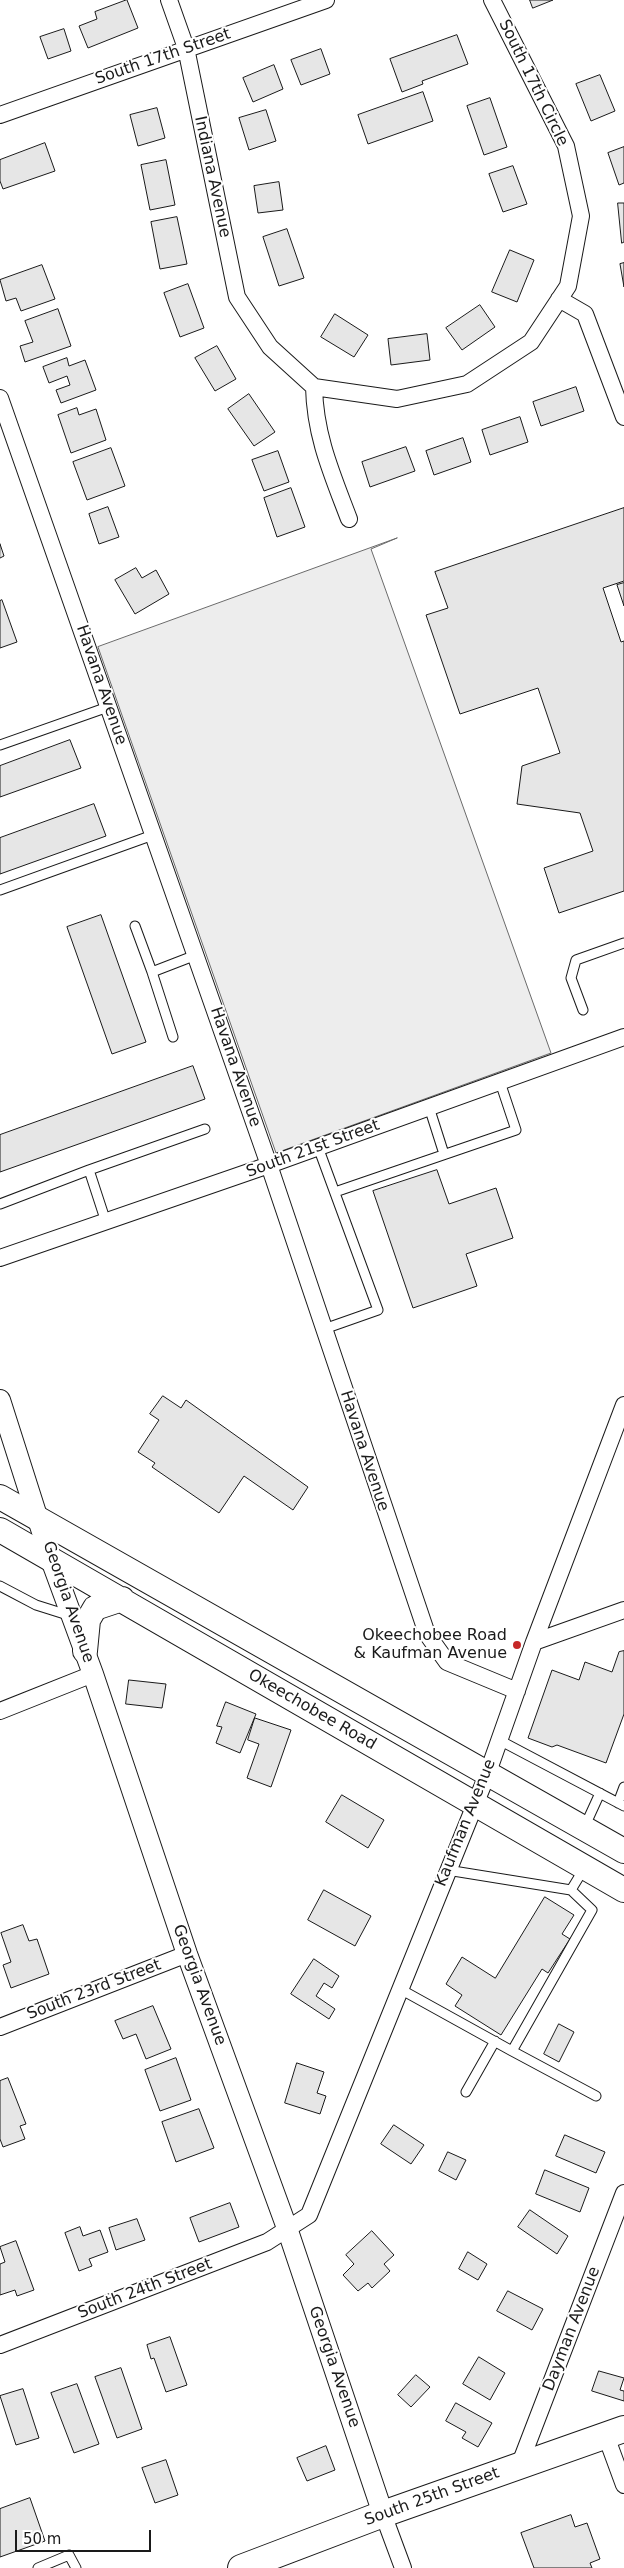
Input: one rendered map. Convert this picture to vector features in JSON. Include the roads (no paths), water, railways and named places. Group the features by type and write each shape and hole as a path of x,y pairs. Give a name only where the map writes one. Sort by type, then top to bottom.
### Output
{"main road":[{"name":"Okeechobee Road","path":"0,1497 624,1851"},
{"name":"Okeechobee Road","path":"0,1530 50,1557 624,1890"},
{"path":"85,1651 88,1620 95,1608 122,1599"},
{"name":"South 25th Street","path":"241,2568 384,2514 615,2433"}],"street":[{"name":"Indiana Avenue","path":"169,0 186,48 237,297 270,347 314,387"},
{"name":"South 17th Street","path":"0,115 326,0"},
{"name":"South 17th Circle","path":"314,387 397,399 467,384 531,342 568,286 581,216 566,146 492,0"},
{"path":"560,299 585,314 624,417"},
{"path":"314,387 315,414 325,456 349,519"},
{"name":"Havana Avenue","path":"0,398 269,1165 426,1634 448,1662 517,1691"},
{"name":"South 21st Street","path":"0,1258 269,1165 624,1037"},
{"name":"Georgia Avenue","path":"0,1400 50,1557 93,1674 187,1954 287,2228 403,2568"},
{"name":"Kaufman Avenue","path":"287,2228 308,2215 487,1775 534,1642 624,1405"},
{"path":"534,1642 624,1610"},
{"path":"0,1711 93,1674"},
{"name":"South 23rd Street","path":"0,2027 187,1954"},
{"name":"Dayman Avenue","path":"520,2466 624,2193"},
{"name":"South 24th Street","path":"0,2345 267,2242 287,2228"},
{"path":"615,2433 624,2486"}],"lane":[{"path":"0,744 108,707"},
{"path":"0,890 153,835"},
{"path":"135,926 173,1037"},
{"path":"583,1010 571,978 576,960 624,943"},
{"path":"152,972 196,955"},
{"path":"335,1192 516,1130 500,1082"},
{"path":"429,1107 444,1154"},
{"path":"0,1204 205,1129"},
{"path":"318,1147 378,1310 324,1329"},
{"path":"89,1170 106,1222"},
{"path":"0,1586 36,1605 72,1617"},
{"path":"499,1740 621,1804 624,1788"},
{"path":"584,1828 600,1793"},
{"path":"571,1890 585,1867"},
{"path":"448,1870 571,1890 592,1910 512,2051"},
{"path":"400,1989 596,2096"},
{"path":"466,2092 494,2041"},
{"path":"38,2568 70,2555 76,2568"}],"place":[{"name":"Okeechobee Road & Kaufman Avenue","path":"517,1645"}]}
